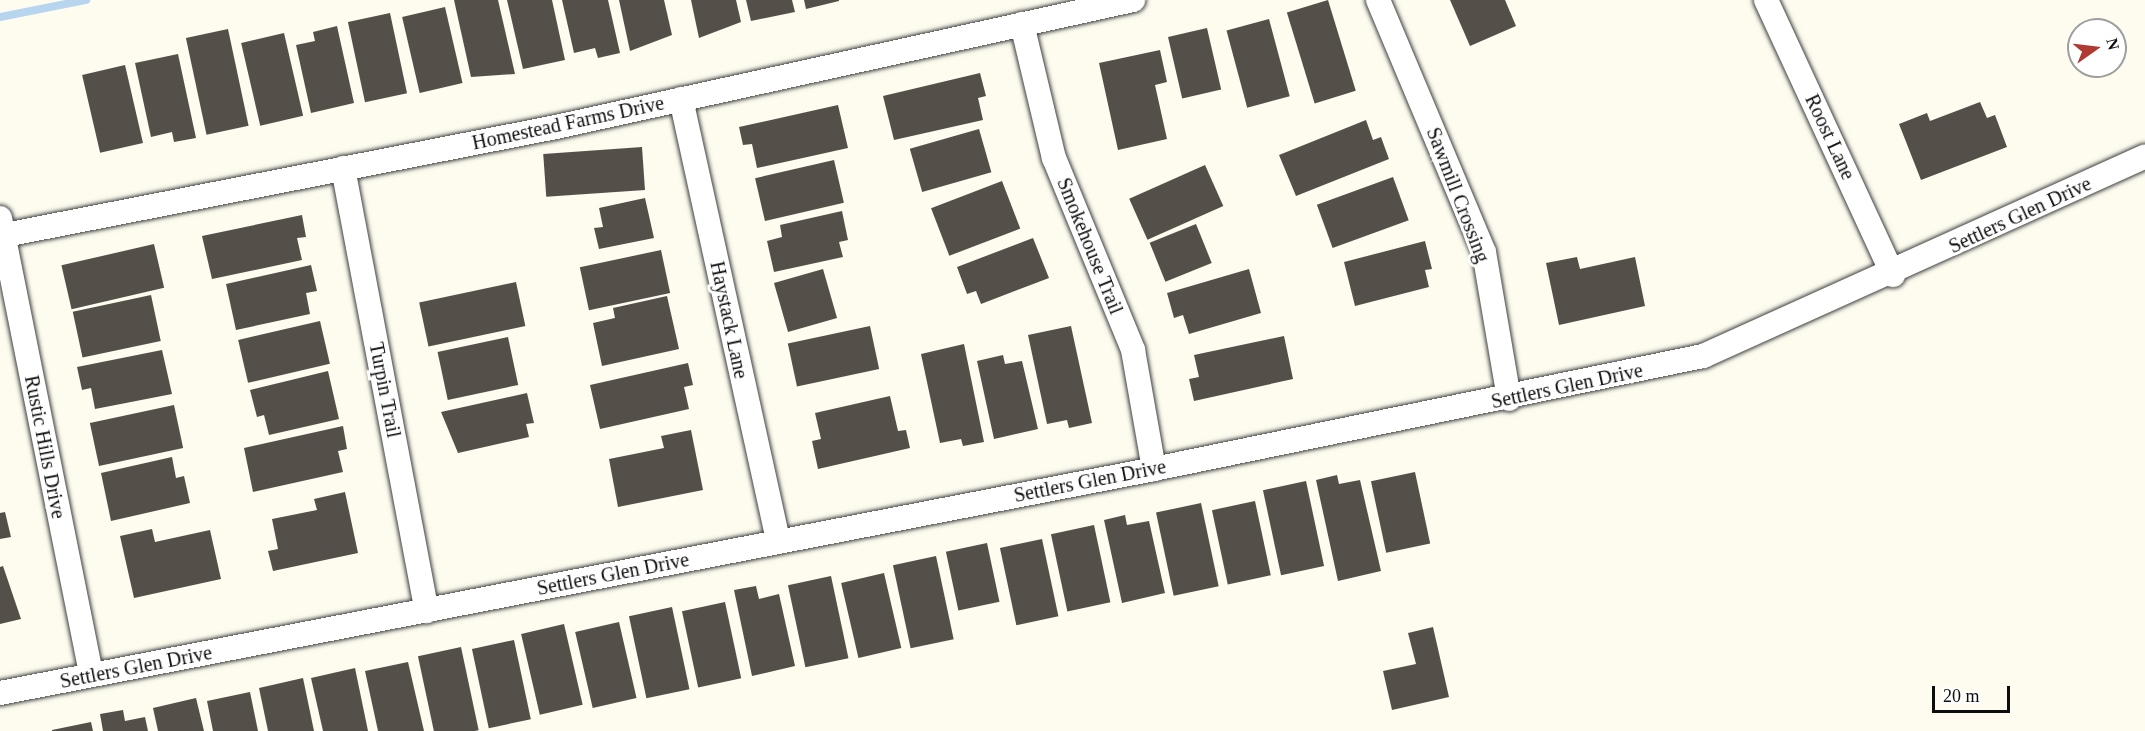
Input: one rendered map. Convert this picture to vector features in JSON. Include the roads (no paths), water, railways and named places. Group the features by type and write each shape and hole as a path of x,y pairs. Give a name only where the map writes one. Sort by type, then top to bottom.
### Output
{"street":[{"name":"Homestead Farms Drive","path":"1,230 343,168 681,99 1133,0"},
{"name":"Sawmill Crossing","path":"1378,0 1484,252 1509,399"},
{"name":"Roost Lane","path":"1766,0 1893,275"},
{"name":"Smokehouse Trail","path":"1022,24 1054,158 1133,350 1154,469"},
{"name":"Haystack Lane","path":"681,99 777,540"},
{"name":"Settlers Glen Drive","path":"0,693 1509,399 1703,356 1893,275 2145,156"},
{"name":"Turpin Trail","path":"343,168 427,611"},
{"name":"Rustic Hills Drive","path":"1,230 91,675"}],"waterway":[{"path":"0,17 86,0"}]}
